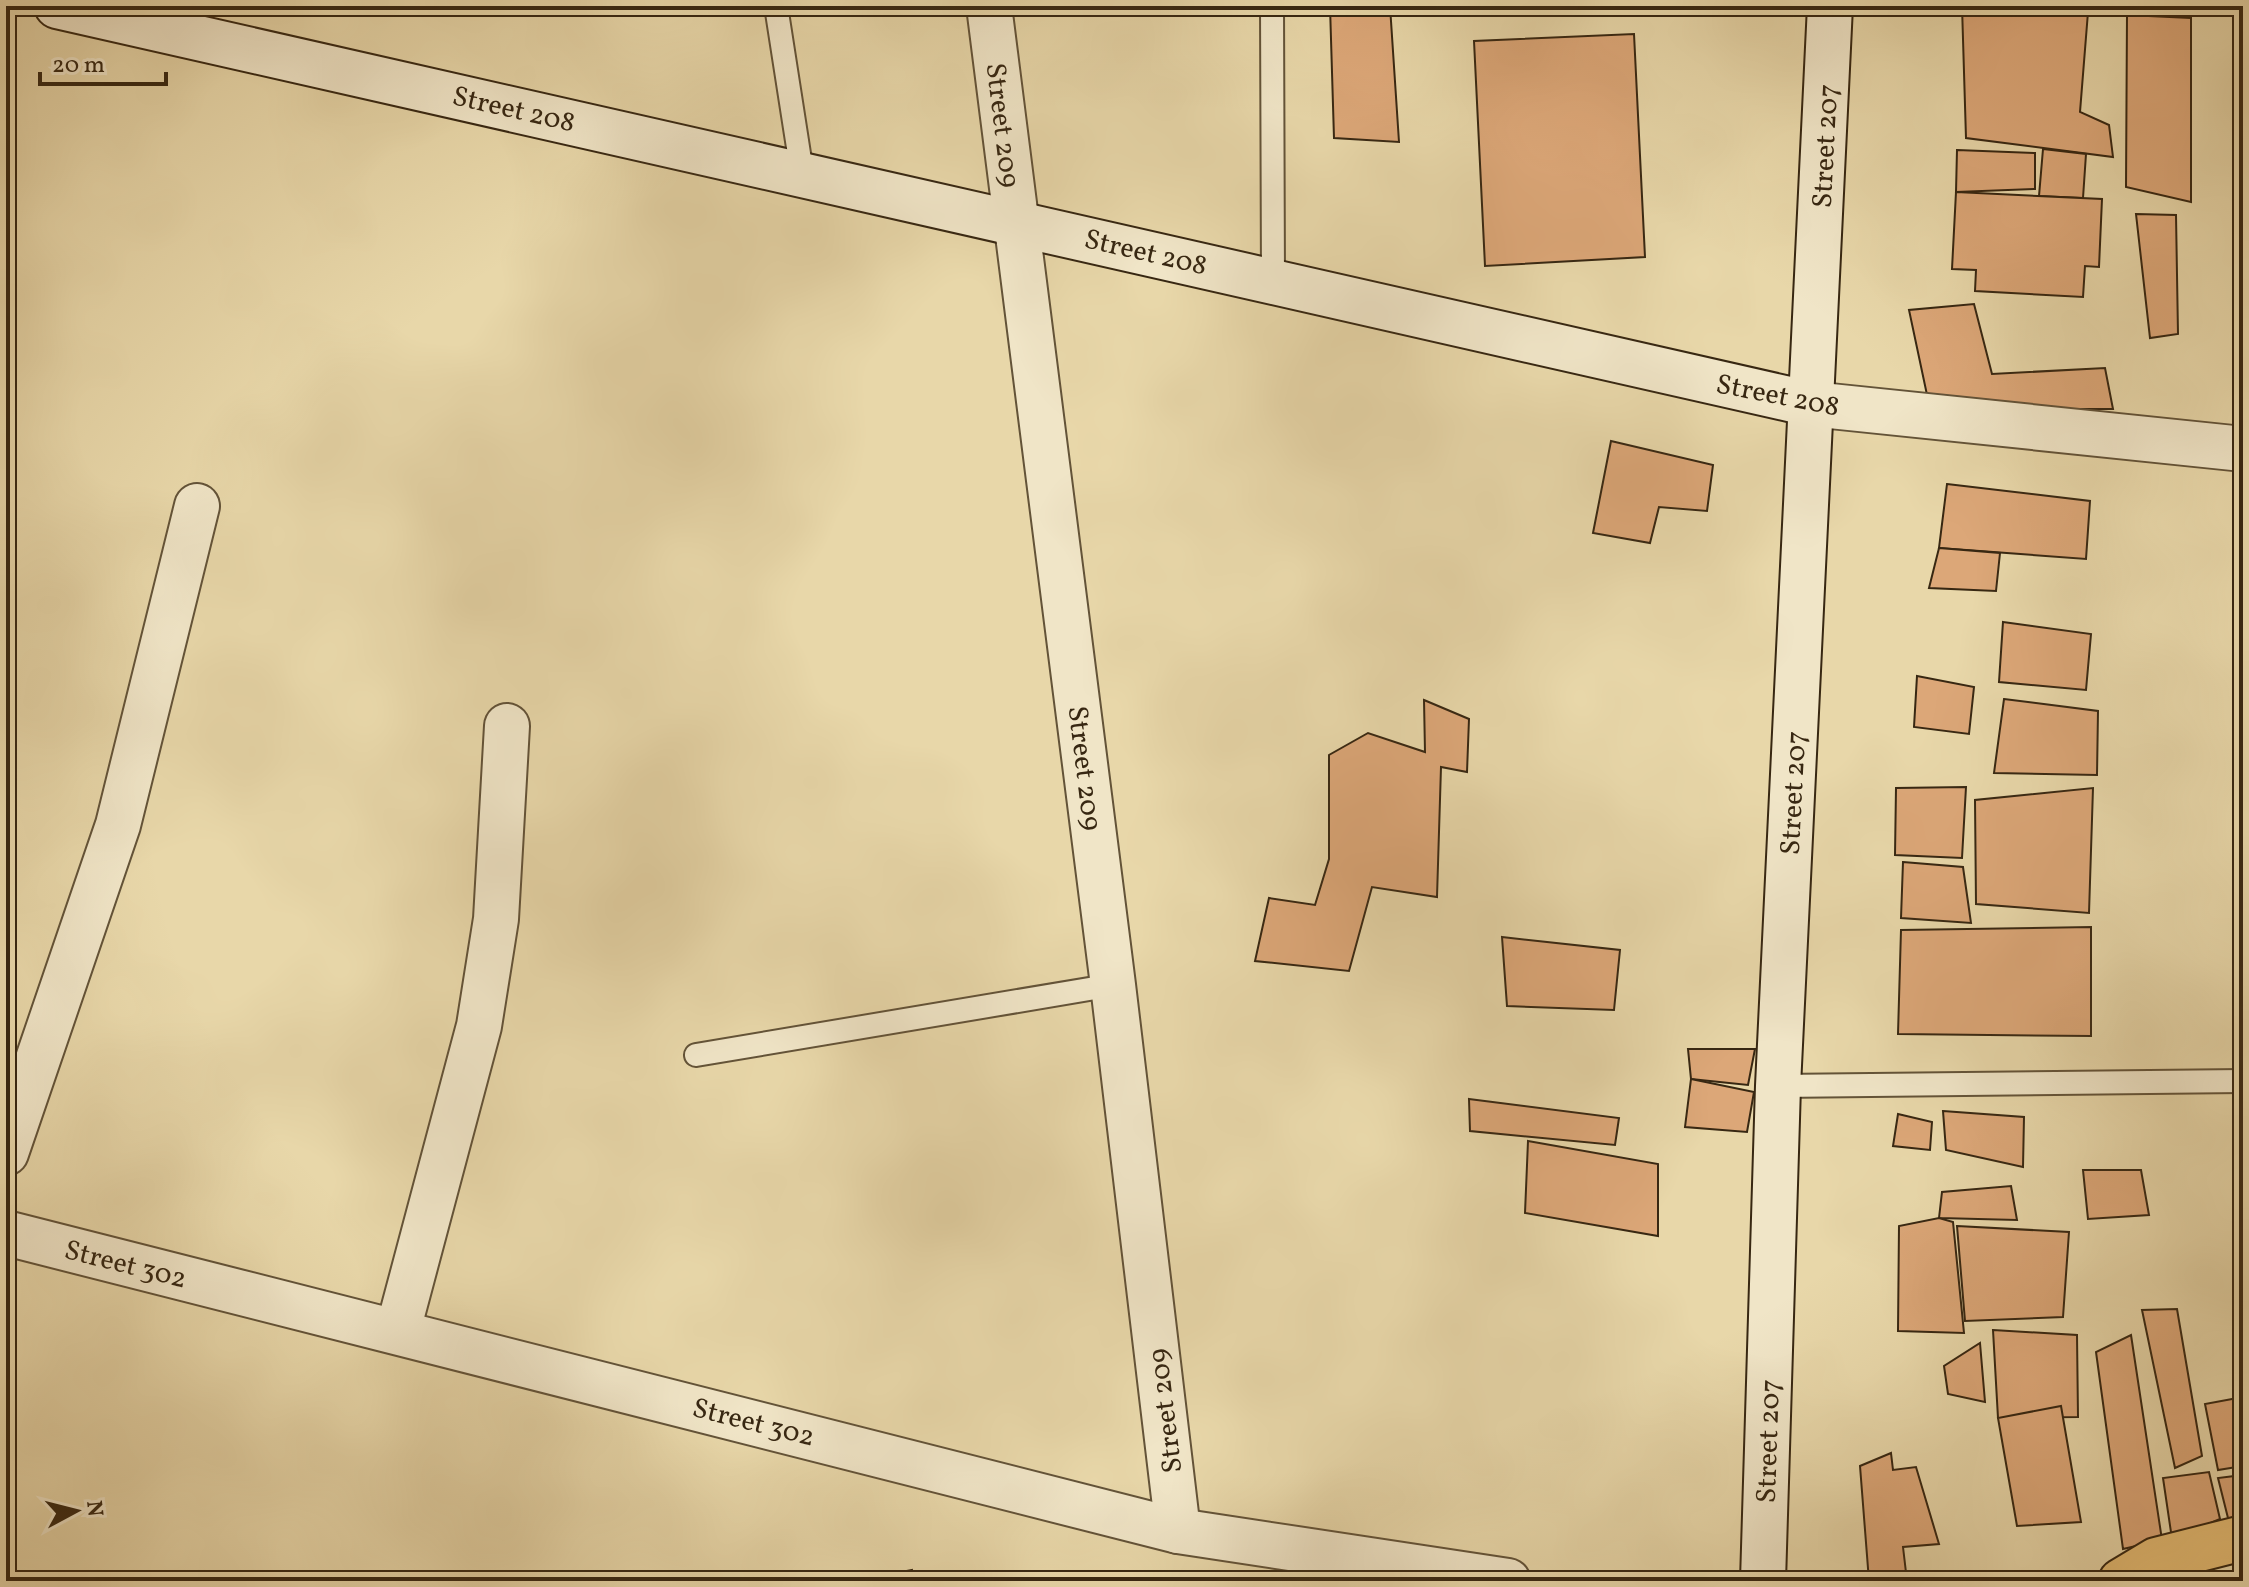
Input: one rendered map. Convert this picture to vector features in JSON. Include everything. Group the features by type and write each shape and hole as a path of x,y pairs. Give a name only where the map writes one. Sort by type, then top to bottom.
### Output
{"main road":[{"path":"2121,1581 2156,1560 2243,1538"}],"street":[{"name":"Street 208","path":"57,6 134,14 802,173 1811,404 2243,449"},
{"name":"Street 209","path":"989,6 1113,985 1178,1531"},
{"name":"Street 207","path":"1763,1581 1778,1086 1830,6"},
{"path":"6,1153 118,825 197,506"},
{"path":"398,1330 479,1026 496,919 507,726"},
{"name":"Street 302","path":"6,1233 398,1330 1178,1531 1508,1581"}],"lane":[{"path":"776,6 802,173"},
{"path":"1272,6 1273,281"},
{"path":"696,1055 1113,985"},
{"path":"1778,1086 2243,1081"}],"building":[{"path":"1330,6 1390,6 1399,142 1334,138"},
{"path":"1962,6 2025,6 2088,12 2080,112 2109,125 2113,157 1966,138"},
{"path":"2127,15 2191,18 2191,202 2126,187"},
{"path":"1634,34 1645,257 1485,266 1474,41"},
{"path":"2043,149 2086,154 2083,198 2039,196"},
{"path":"1957,150 2035,153 2035,189 1956,192"},
{"path":"1956,192 2102,199 2099,267 2085,266 2083,297 1975,291 1976,270 1952,269"},
{"path":"2136,214 2176,215 2178,334 2150,338"},
{"path":"1974,304 1992,374 2105,368 2113,409 1930,409 1909,310"},
{"path":"1611,441 1713,465 1707,511 1659,507 1650,543 1593,533"},
{"path":"1947,484 2090,501 2086,559 1939,548"},
{"path":"1939,548 2000,553 1996,591 1929,588"},
{"path":"2003,622 2091,634 2086,690 1999,682"},
{"path":"1917,676 1974,687 1969,734 1914,727"},
{"path":"2004,699 2098,711 2097,775 1994,773"},
{"path":"1424,700 1469,719 1467,772 1441,767 1437,897 1372,887 1349,971 1255,961 1269,898 1315,905 1329,859 1329,755 1368,733 1425,752"},
{"path":"1966,787 1962,858 1895,855 1896,788"},
{"path":"2093,788 2089,913 1976,904 1975,800"},
{"path":"1903,862 1963,867 1971,923 1901,918"},
{"path":"2091,927 2091,1036 1898,1034 1901,930"},
{"path":"1502,937 1620,950 1614,1010 1507,1006"},
{"path":"1688,1049 1755,1049 1748,1085 1691,1079"},
{"path":"1691,1079 1754,1092 1747,1132 1685,1127"},
{"path":"1469,1099 1619,1118 1615,1145 1470,1131"},
{"path":"1943,1111 2024,1117 2023,1167 1946,1150"},
{"path":"1898,1114 1932,1122 1930,1150 1893,1146"},
{"path":"1528,1141 1658,1164 1658,1236 1525,1213"},
{"path":"2083,1170 2141,1170 2149,1215 2088,1219"},
{"path":"2011,1186 2017,1220 1939,1218 1942,1192"},
{"path":"1939,1218 1953,1222 1964,1333 1898,1331 1899,1226"},
{"path":"1957,1226 2069,1232 2063,1317 1965,1321"},
{"path":"2177,1309 2202,1456 2175,1468 2142,1310"},
{"path":"1993,1330 2077,1335 2078,1417 1998,1418"},
{"path":"2131,1335 2162,1540 2123,1549 2096,1352"},
{"path":"1980,1343 1985,1402 1948,1394 1944,1366"},
{"path":"2243,1397 2243,1466 2218,1470 2205,1404"},
{"path":"2061,1406 2081,1522 2017,1526 1998,1418"},
{"path":"1891,1453 1893,1470 1916,1467 1939,1544 1903,1547 1907,1581 1869,1581 1860,1466"},
{"path":"2209,1472 2220,1519 2172,1539 2163,1478"},
{"path":"2243,1475 2243,1520 2230,1526 2218,1478"},
{"path":"912,1570 914,1581 855,1581"}]}
